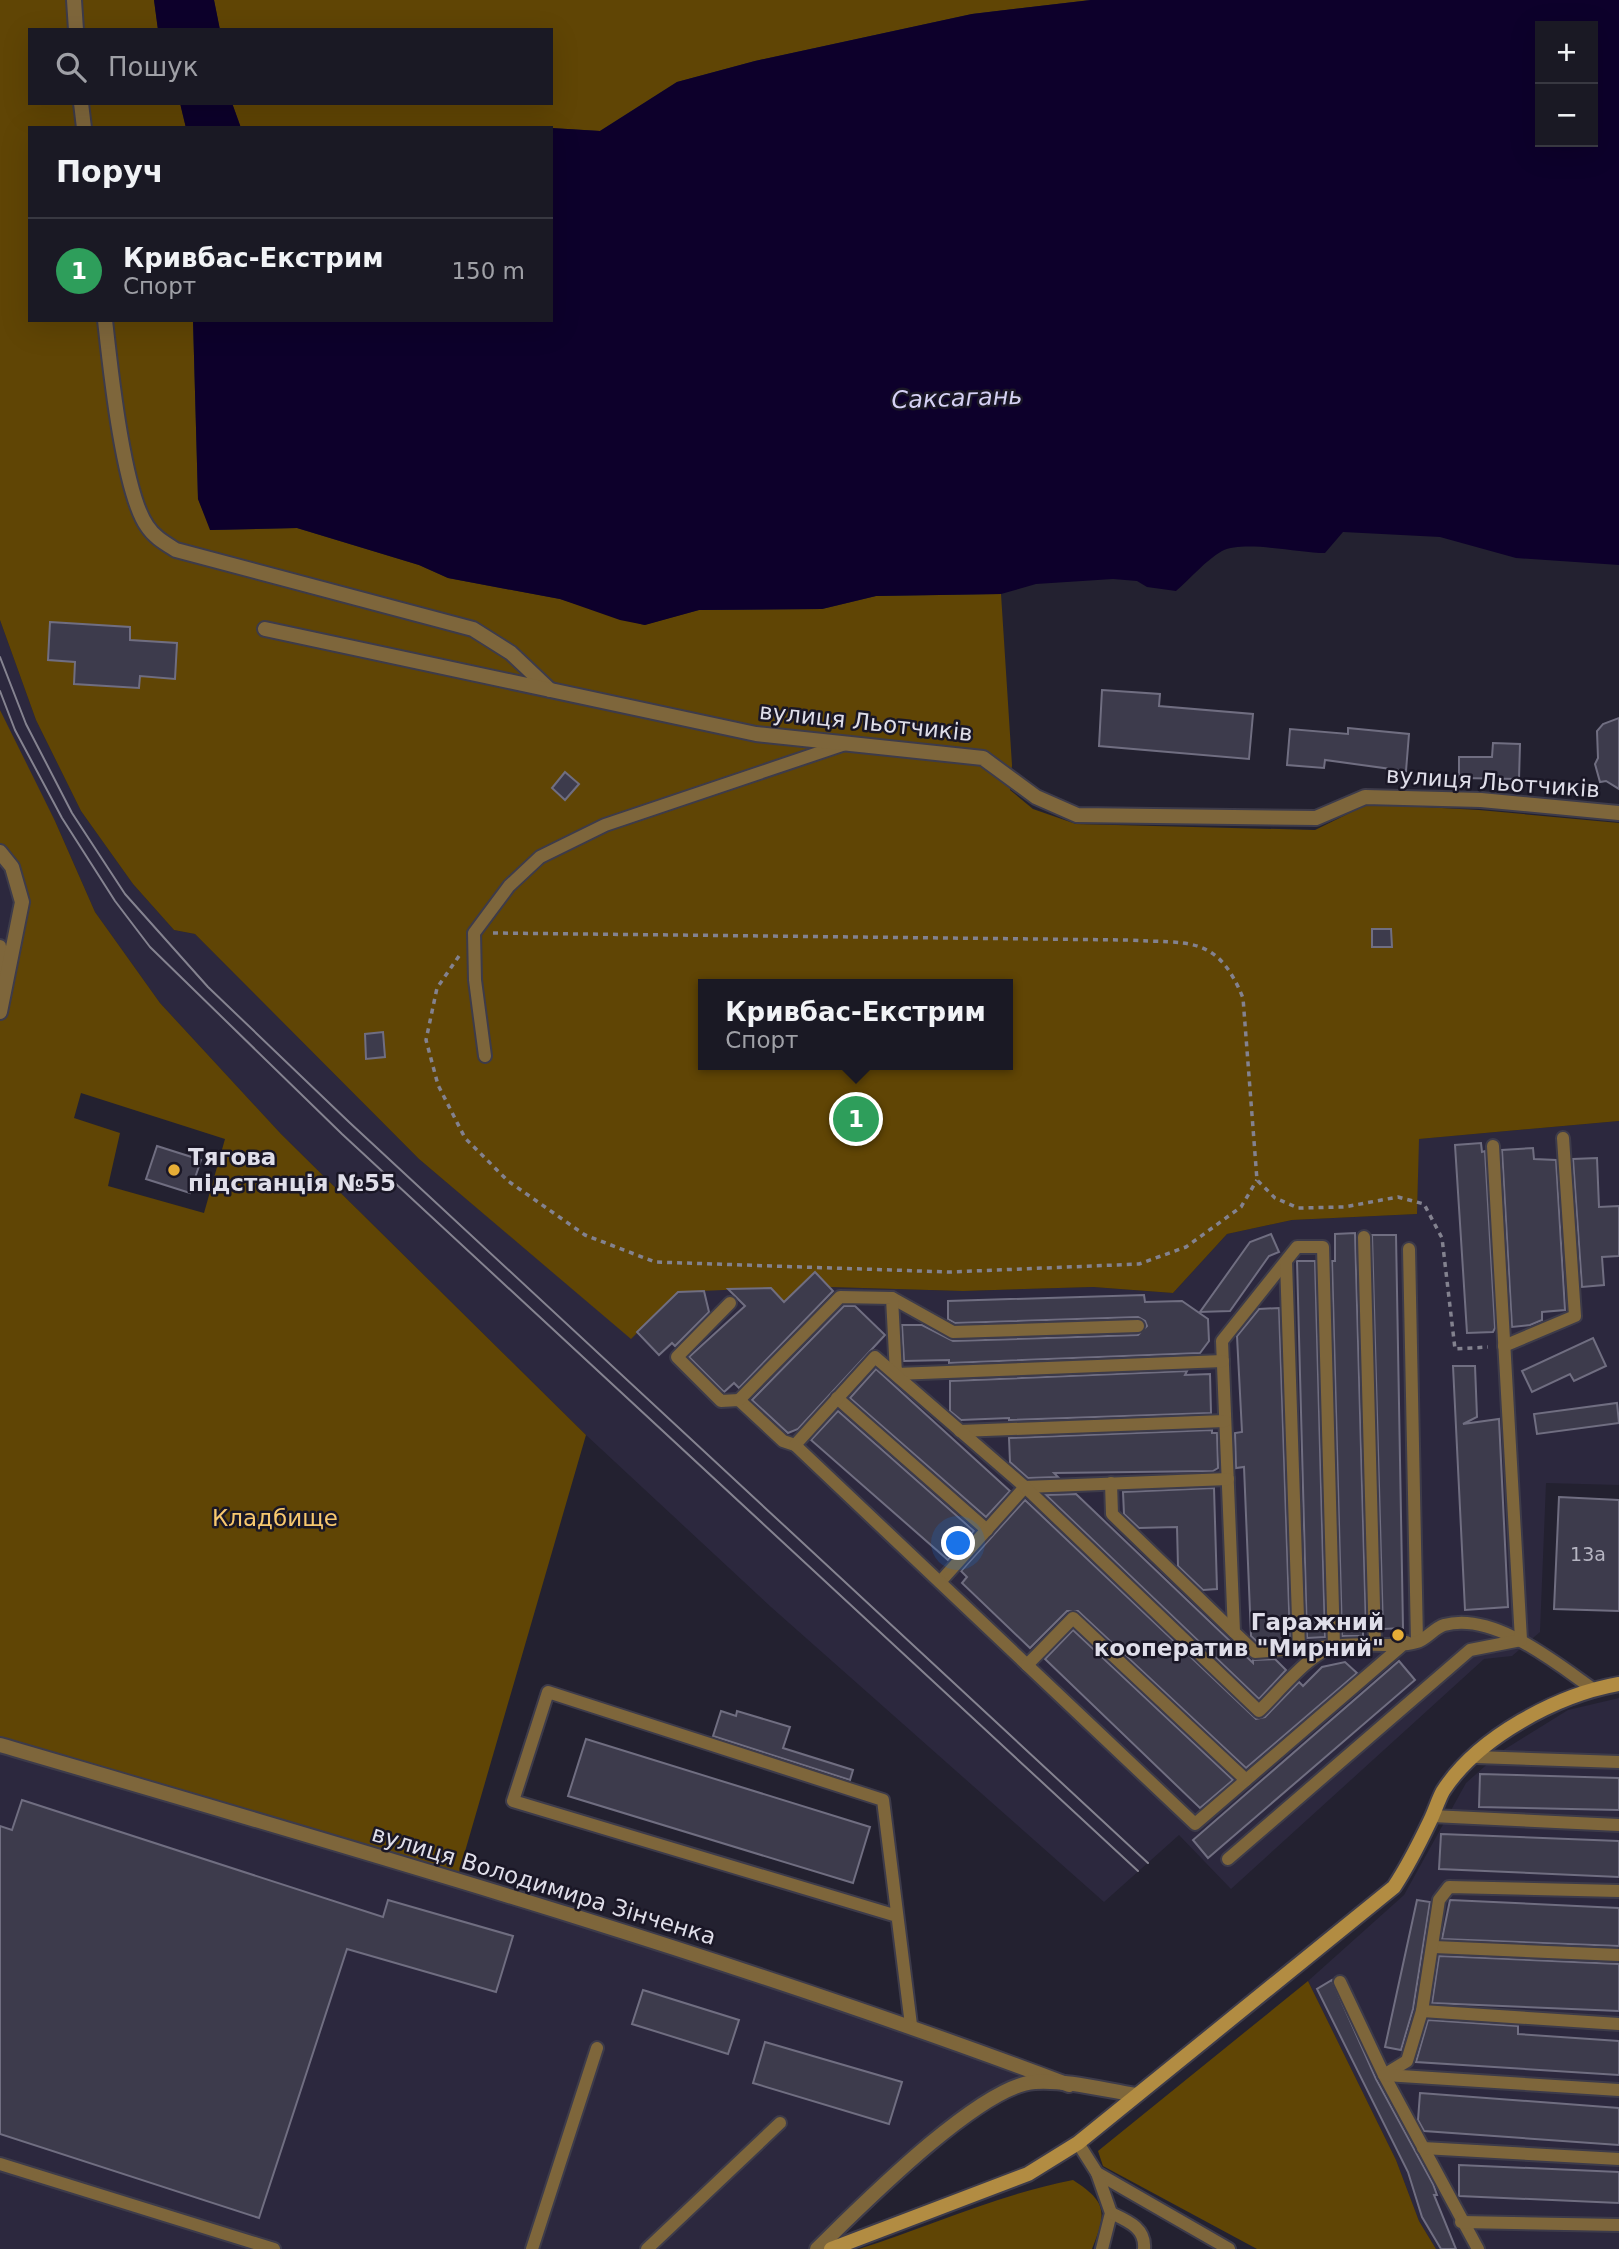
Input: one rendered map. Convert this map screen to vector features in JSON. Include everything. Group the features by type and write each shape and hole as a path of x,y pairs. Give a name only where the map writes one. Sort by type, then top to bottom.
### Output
{"main road":[{"path":"831,2249 1028,2174 1078,2143 1289,1975 1394,1887 1443,1792 1476,1756 1513,1728 1559,1700 1619,1684"}],"street":[{"path":"74,0 75,28"},
{"path":"81,105 84,126"},
{"path":"105,322 132,492 146,525 158,539 176,550 473,629 511,653 550,690"},
{"name":"вулиця Льотчиків","path":"265,629 756,734 983,758 1004,770 1035,797 1077,815 1316,818 1365,797 1480,800 1619,813"},
{"path":"0,852 12,867 22,902 1,1005"},
{"name":"вулиця Володимира Зінченка","path":"0,1745 457,1879 911,2025 1069,2085"},
{"name":"вулиця Володимира Зінченка","path":"817,2249 928,2147 997,2094 1014,2086 1035,2082 1136,2095"}],"lane":[{"path":"485,1056 475,980 474,933 509,886 540,857 605,825 845,744"},
{"path":"0,946 1,1005"},
{"path":"1504,1346 1574,1316 1563,1138"},
{"path":"1493,1146 1521,1640"},
{"path":"1364,1237 1375,1644"},
{"path":"1234,1632 1222,1341 1297,1247 1323,1247 1334,1646"},
{"path":"1409,1249 1412,1642"},
{"path":"1286,1262 1298,1648"},
{"path":"730,1303 677,1357 721,1401 739,1400 840,1297 892,1298 953,1332 1138,1326"},
{"path":"892,1298 896,1374"},
{"path":"795,1445 875,1357 1025,1488 1259,1712 1308,1662 1334,1646"},
{"path":"896,1374 1223,1361"},
{"path":"837,1398 987,1530"},
{"path":"739,1400 783,1441 795,1445 1195,1824 1412,1642 1444,1625 1480,1626 1521,1640 1593,1689"},
{"path":"960,1430 1226,1421"},
{"path":"940,1583 1025,1488 1228,1479"},
{"path":"1111,1483 1112,1514 1255,1652 1412,1642"},
{"path":"1027,1665 1073,1618 1246,1780"},
{"path":"1228,1859 1470,1650 1521,1640"},
{"path":"897,1916 513,1801 548,1692 883,1800 911,2025"},
{"path":"1476,1756 1619,1762"},
{"path":"1432,1816 1619,1825"},
{"path":"1384,2075 1407,2061 1422,2011 1434,1947 1439,1900 1449,1887 1619,1891"},
{"path":"1434,1947 1619,1955"},
{"path":"1340,1982 1384,2075 1478,2249"},
{"path":"1422,2011 1619,2024"},
{"path":"532,2249 597,2048"},
{"path":"1384,2075 1619,2090"},
{"path":"647,2249 780,2123"},
{"path":"1078,2143 1097,2173 1111,2213 1102,2249"},
{"path":"1423,2148 1619,2159"},
{"path":"0,2164 274,2249"},
{"path":"1097,2173 1229,2249"},
{"path":"1111,2213 1137,2226 1145,2241 1144,2249"},
{"path":"1461,2221 1619,2225"}],"path":[{"path":"474,933 1128,940 1197,944 1220,957 1232,971 1243,998 1257,1180 1241,1207 1186,1247 1139,1264 950,1272 655,1262 585,1235 508,1181 465,1138 438,1084 426,1040 437,988 474,933"},
{"path":"1257,1180 1275,1198 1298,1208 1344,1207 1398,1197 1424,1204 1442,1238 1455,1349 1504,1346"}],"shaded area":[{"path":"0,620 36,720 81,811 133,884 174,930 195,934 419,1159 631,1338 678,1292 728,1289 815,1272 829,1287 963,1291 1093,1287 1173,1293 1227,1234 1292,1220 1417,1214 1418,1139 1619,1121 1619,1485 1546,1483 1540,1632 1512,1656 1484,1659 1231,1889 1179,1835 1104,1902 771,1607 586,1435 281,1134 160,1003 95,912 55,821 12,739 0,710"},
{"path":"0,852 22,902 0,1012"},
{"path":"1619,1698 1619,2249 1436,2249 1419,2221 1396,2160 1308,1981 1404,1895 1466,1783 1502,1751 1568,1710"},
{"path":"0,1745 911,2025 1069,2085 1035,2082 997,2094 817,2249 0,2249"}],"green space":[{"path":"0,0 154,0 158,28 28,28 28,105 180,105 186,126 28,126 28,322 193,322 198,499 211,530 297,528 419,565 448,578 560,599 644,625 699,610 822,609 876,596 1001,594 1012,765 1010,790 1033,809 1076,824 1315,830 1368,804 1479,810 1619,823 1619,1121 1419,1139 1417,1214 1292,1220 1227,1234 1173,1293 1093,1287 963,1291 829,1287 784,1302 771,1288 678,1292 631,1339 419,1159 195,934 174,930 133,884 81,811 36,720 0,620"},
{"path":"214,0 1091,0 972,14 755,61 677,82 600,131 553,128 553,126 240,126 233,105 553,105 553,28 220,28"},
{"name":"Кладбище","path":"0,710 55,821 95,912 160,1003 281,1134 586,1435 457,1879 0,1745 0,1012 22,902 0,852","holes":["81,1093 225,1139 204,1213 108,1186 120,1133 74,1118"]},
{"path":"1308,1981 1396,2160 1419,2221 1436,2249 1257,2249 1103,2166 1098,2151"},
{"path":"1073,2180 1092,2195 1101,2209 1100,2226 1092,2249 859,2249 1019,2193"}],"water":[{"path":"154,0 214,0 220,28 158,28"},
{"name":"Саксагань","path":"1091,0 1619,0 1619,565 1516,558 1440,537 1343,532 1325,553 1257,547 1222,551 1176,591 1147,587 1137,581 1113,579 1036,584 1001,594 876,596 822,609 699,610 645,625 620,620 560,599 448,578 419,565 297,528 210,530 198,499 193,322 553,322 553,128 600,131 677,82 755,61 972,14"},
{"path":"180,105 233,105 240,126 186,126"}],"building":[{"path":"50,622 130,627 130,640 177,643 175,679 140,676 139,688 74,684 75,662 48,660"},
{"path":"1102,690 1160,694 1159,706 1253,714 1249,759 1099,746"},
{"path":"1619,718 1619,789 1606,781 1600,782 1595,764 1598,758 1597,731 1603,724"},
{"path":"1348,728 1409,734 1406,771 1325,760 1324,768 1287,765 1290,729 1348,734"},
{"path":"1493,743 1520,744 1519,779 1459,778 1459,757 1492,757"},
{"path":"565,772 579,784 565,800 552,788"},
{"path":"1372,929 1391,929 1392,947 1372,947"},
{"path":"383,1032 385,1057 366,1059 365,1034"},
{"path":"1481,1143 1482,1152 1485,1151 1495,1328 1493,1332 1467,1333 1455,1145"},
{"name":"Тягова підстанція №55","path":"157,1146 201,1160 190,1193 146,1179"},
{"path":"1533,1148 1534,1159 1556,1160 1565,1310 1542,1312 1542,1320 1530,1325 1512,1327 1502,1150"},
{"path":"1597,1158 1599,1207 1619,1206 1619,1256 1602,1257 1604,1285 1582,1287 1573,1159"},
{"path":"1355,1233 1366,1629 1363,1629 1363,1636 1342,1636 1332,1261 1335,1261 1335,1234"},
{"path":"1271,1234 1279,1252 1269,1256 1230,1311 1200,1312 1250,1242"},
{"path":"1372,1235 1396,1235 1403,1628 1383,1629"},
{"path":"1297,1261 1315,1261 1325,1637 1307,1638"},
{"path":"815,1272 833,1291 739,1388 734,1383 724,1392 689,1357 745,1306 728,1289 771,1288 784,1302"},
{"path":"704,1291 709,1312 675,1346 672,1343 659,1355 637,1332 678,1292"},
{"path":"1144,1295 1145,1302 1182,1301 1208,1319 1209,1341 1200,1353 949,1363 949,1360 904,1361 902,1325 922,1325 953,1341 1138,1335 1147,1326 1145,1321 1138,1317 955,1323 948,1319 948,1301"},
{"path":"844,1306 855,1306 885,1335 798,1429 788,1433 752,1400"},
{"path":"1279,1308 1290,1641 1258,1643 1251,1636 1244,1467 1236,1468 1235,1433 1242,1432 1237,1336 1259,1309"},
{"path":"1593,1338 1606,1366 1574,1381 1570,1374 1532,1392 1522,1371"},
{"path":"1453,1366 1475,1366 1477,1417 1463,1424 1499,1419 1508,1607 1465,1610"},
{"path":"876,1369 1010,1491 986,1517 850,1398"},
{"path":"1187,1371 1185,1375 1210,1374 1211,1413 961,1420 950,1411 950,1381"},
{"path":"1617,1403 1619,1423 1537,1434 1534,1414"},
{"path":"838,1411 974,1531 948,1560 811,1440"},
{"path":"1212,1430 1212,1433 1217,1433 1218,1468 1213,1471 1054,1473 1058,1477 1028,1478 1010,1462 1009,1438"},
{"path":"1214,1488 1217,1589 1203,1590 1178,1566 1177,1527 1139,1528 1124,1514 1123,1492"},
{"path":"1076,1494 1253,1663 1253,1660 1275,1659 1286,1670 1259,1699 1046,1495"},
{"path":"1559,1497 1619,1500 1619,1611 1554,1609"},
{"path":"1025,1500 1256,1719 1265,1717 1299,1682 1303,1686 1322,1667 1345,1662 1357,1673 1246,1768 1078,1611 1067,1611 1030,1648 962,1583 967,1577 961,1571"},
{"path":"1073,1630 1233,1780 1200,1808 1045,1659"},
{"path":"1399,1661 1415,1680 1208,1858 1193,1840"},
{"path":"721,1711 736,1716 737,1711 790,1727 783,1748 853,1770 850,1780 713,1736"},
{"path":"586,1739 870,1827 853,1883 568,1796"},
{"path":"1480,1774 1619,1778 1619,1810 1479,1807"},
{"path":"22,1800 383,1917 388,1900 513,1936 496,1992 347,1949 259,2218 0,2134 0,1826 12,1830"},
{"path":"1441,1834 1619,1841 1619,1877 1439,1869"},
{"path":"1417,1900 1430,1902 1413,2009 1401,2050 1385,2047"},
{"path":"1450,1900 1619,1908 1619,1946 1442,1939"},
{"path":"1439,1956 1619,1964 1619,2011 1432,2003"},
{"path":"1332,1980 1376,2079 1433,2184 1437,2195 1434,2195 1456,2249 1441,2249 1422,2217 1408,2172 1317,1989"},
{"path":"643,1990 739,2020 728,2054 632,2024"},
{"path":"1428,2020 1518,2026 1518,2034 1619,2041 1619,2075 1416,2062"},
{"path":"765,2042 902,2082 889,2124 753,2083"},
{"path":"1420,2093 1619,2108 1619,2145 1424,2131 1418,2120"},
{"path":"1459,2165 1619,2172 1619,2203 1459,2196"}],"tram line":[{"path":"0,657 26,724 72,813 125,894 208,987 349,1122 1148,1863"},
{"path":"0,691 15,730 62,818 115,901 150,947 342,1134 1138,1871"}],"place":[{"name":"Кривбас-Екстрим","path":"856,1119"},
{"name":"Тягова підстанція №55","path":"174,1170"},
{"name":"Гаражний кооператив \"Мирний\"","path":"1398,1635"}]}
